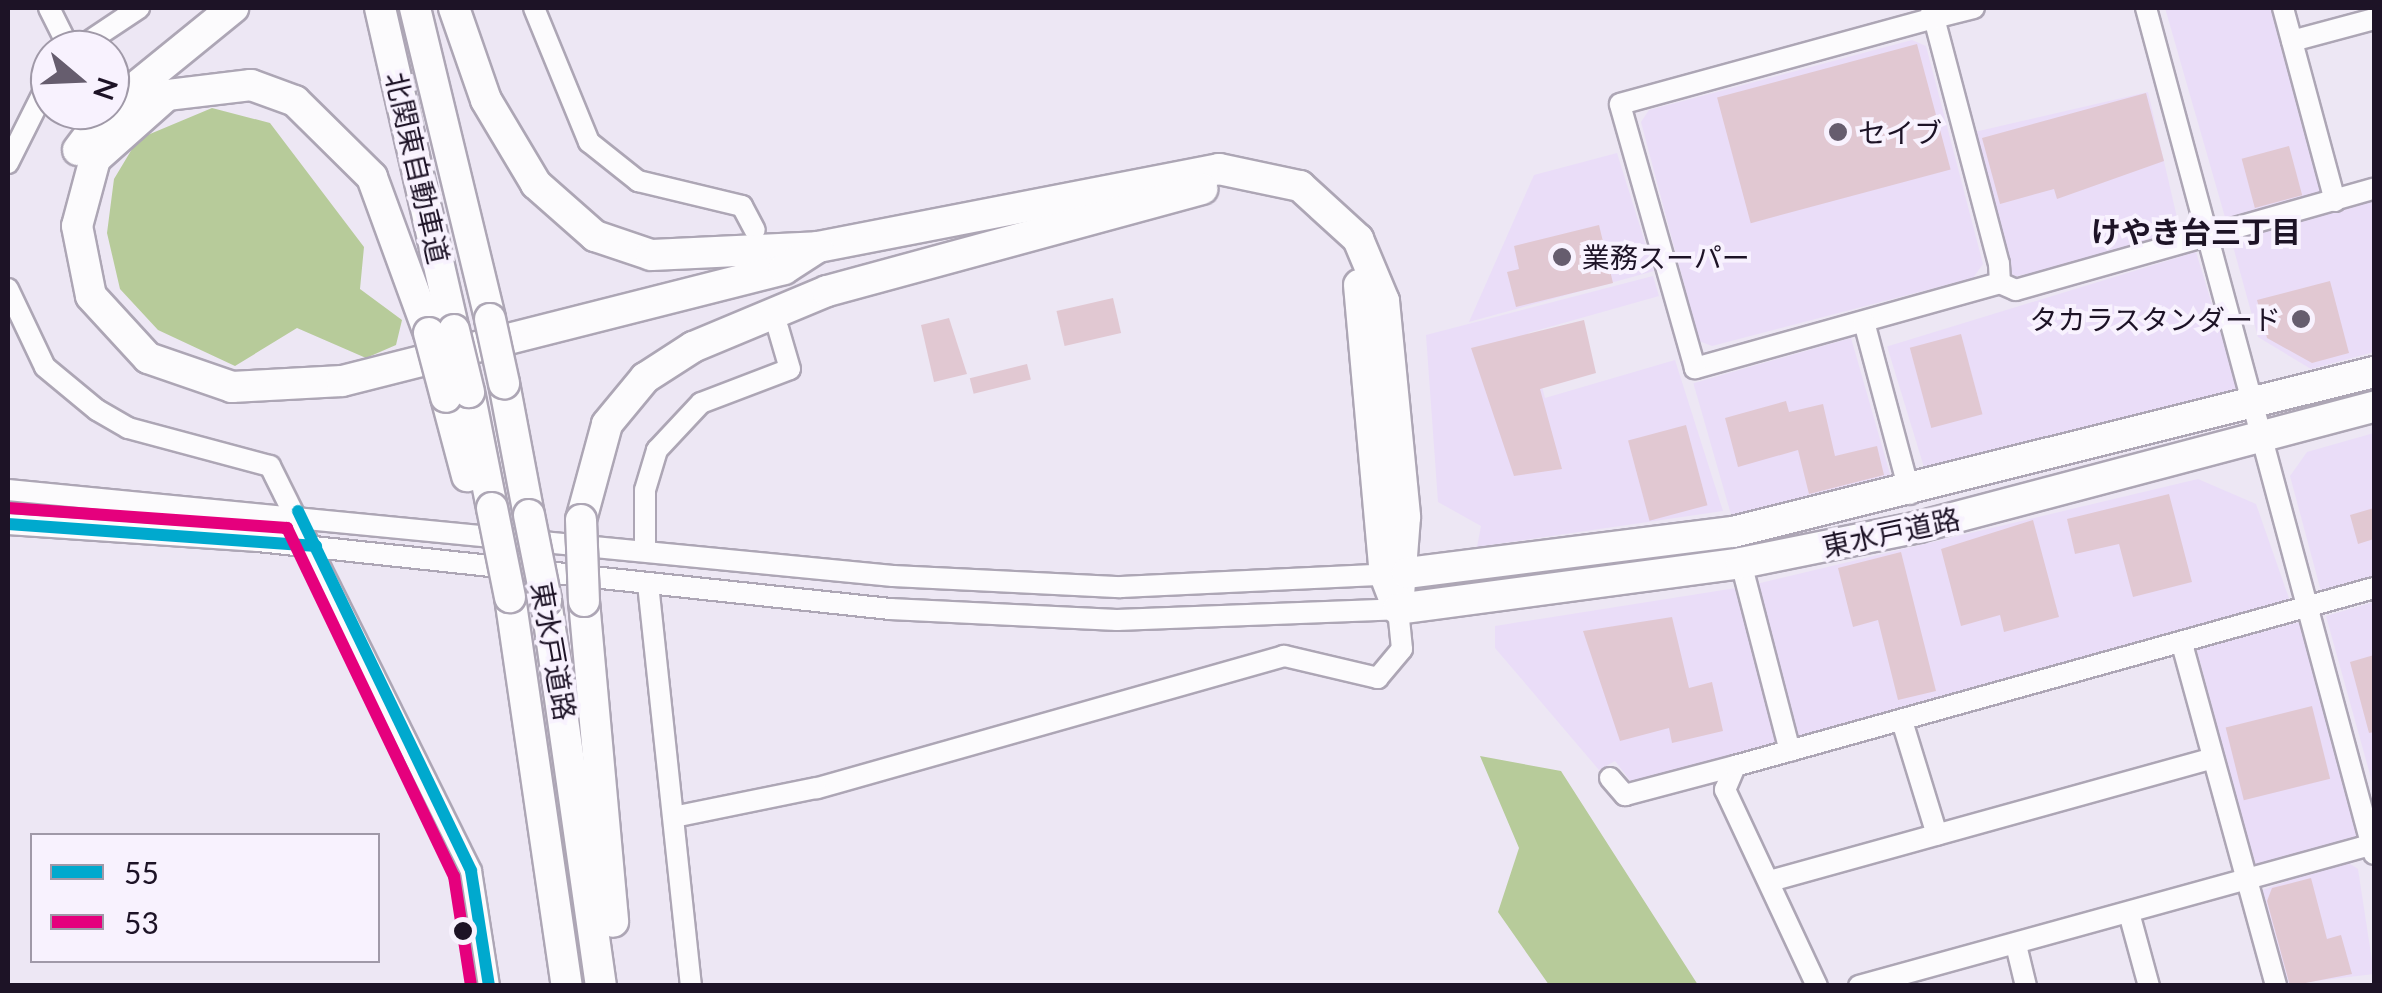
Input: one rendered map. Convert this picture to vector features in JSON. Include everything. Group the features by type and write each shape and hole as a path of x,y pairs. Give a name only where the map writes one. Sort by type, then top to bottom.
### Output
{"highway":[{"path":"130,92 234,8"},
{"name":"北関東自動車道","path":"380,8 442,331"},
{"name":"北関東自動車道","path":"415,8 490,320"},
{"path":"454,8 500,130 576,224 622,248 676,258 818,247 1219,168 1300,186 1358,240 1384,301 1398,609"},
{"path":"567,986 545,814 458,395 442,331 372,176 296,101 252,85 166,95 125,122 95,160 77,226 91,296 148,358 232,387 342,380 784,269 818,247"},
{"path":"97,130 61,192 56,243 67,291 122,366 208,402 344,399 788,286 827,291"},
{"path":"617,986 584,601 581,520 597,445 645,378 693,346 827,291 1206,188 1286,202 1323,227 1360,286 1396,574"},
{"name":"東水戸道路","path":"490,320 546,600 602,986"},
{"name":"東水戸道路","path":"1396,574 1584,556 1910,494 2374,372"},
{"name":"東水戸道路","path":"1398,609 1741,564 2262,438 2374,407"}],"street":[{"path":"49,8 62,30"},
{"path":"104,30 138,8"},
{"path":"534,8 589,142 638,181 742,206 755,230"},
{"path":"1974,8 1933,13 1620,104 1695,368 2000,283 2016,290 2374,190"},
{"path":"1859,986 2248,877 2374,847 2146,8"},
{"path":"2283,8 2336,201"},
{"path":"1933,13 2000,283"},
{"path":"2292,41 2374,20"},
{"path":"8,163 30,119"},
{"path":"8,290 25,335 69,388 128,428 254,456 298,511 471,871 489,986"},
{"path":"1864,322 1910,494"},
{"path":"645,550 644,490 658,450 701,403 790,369 778,328"},
{"path":"8,490 298,511 645,550 1121,587 1396,574"},
{"path":"8,524 316,546 648,584 1117,620 1398,609 1402,649 1378,678 1284,656 816,788 678,816"},
{"path":"1741,564 1790,751"},
{"path":"648,584 678,816 692,986"},
{"path":"1610,778 1624,795 1902,722 2374,588"},
{"path":"2182,644 2210,759 2248,877 2276,986"},
{"path":"1902,722 1937,835"},
{"path":"1770,882 2210,759"},
{"path":"1734,766 1725,790 1817,986"},
{"path":"2129,913 2149,986"},
{"path":"2016,945 2026,986"}],"shaded area":[{"path":"2165,8 2271,8 2322,197 2227,224"},
{"path":"1912,40 1926,46 1983,264 1973,278 1712,346 1699,341 1641,122 1649,110"},
{"path":"2148,92 2182,238 2010,278 1977,132"},
{"path":"1617,153 1654,271 1469,322 1534,175"},
{"path":"2374,198 2374,352 2311,369 2258,337 2231,239"},
{"path":"2196,252 2240,395 1931,490 1887,346"},
{"path":"1653,276 1659,296 1528,333 1545,398 1675,360 1723,511 1477,547 1481,526 1438,502 1426,335"},
{"path":"1851,338 1892,479 1734,525 1693,383"},
{"path":"2374,433 2374,580 2322,595 2290,476 2307,452"},
{"path":"2198,479 2256,504 2291,604 1791,738 1752,585"},
{"path":"1736,588 1780,743 1632,783 1615,761 1599,770 1495,648 1495,626"},
{"path":"2374,602 2374,789 2326,616"},
{"path":"2300,622 2358,838 2255,866 2197,650"},
{"path":"2344,860 2358,869 2374,974 2282,985 2260,891"}],"green space":[{"path":"212,108 270,123 364,247 360,289 402,320 396,345 366,358 297,328 235,366 158,330 120,289 107,233 114,179 138,139"},
{"path":"1480,756 1561,771 1698,985 1549,985 1498,912 1519,848"}],"building":[{"name":"セイブ","path":"1917,44 1951,170 1751,223 1717,98"},
{"path":"2146,93 2164,161 2057,199 2054,189 2000,204 1982,138"},
{"path":"2289,146 2302,195 2255,208 2242,159"},
{"name":"業務スーパー","path":"1599,225 1613,283 1516,307 1507,272 1519,269 1514,246"},
{"name":"タカラスタンダード","path":"2330,281 2349,353 2312,363 2267,338 2257,300"},
{"path":"1113,298 1121,333 1065,346 1056,311"},
{"path":"949,318 967,374 934,382 921,325"},
{"path":"1584,320 1596,373 1540,389 1562,469 1514,476 1471,348"},
{"path":"1961,334 1982,414 1931,428 1910,348"},
{"path":"1027,364 1031,380 974,394 970,378"},
{"path":"1786,401 1789,412 1823,404 1835,456 1877,446 1884,475 1809,494 1798,450 1738,467 1725,418"},
{"path":"1686,425 1707,505 1650,521 1628,441"},
{"path":"2169,494 2192,582 2133,597 2119,544 2075,554 2067,519"},
{"path":"2374,508 2374,539 2358,544 2350,515"},
{"path":"2033,520 2059,617 2004,632 2000,615 1961,626 1941,549"},
{"path":"1901,552 1936,691 1898,700 1878,620 1853,627 1838,568"},
{"path":"1672,617 1689,688 1712,682 1723,731 1672,743 1669,728 1620,741 1583,631"},
{"path":"2374,655 2374,732 2369,733 2350,662"},
{"path":"2312,706 2330,779 2244,800 2226,728"},
{"path":"2311,878 2327,939 2341,935 2352,974 2290,986 2267,901 2272,888"}],"transit line":[{"name":"53","path":"8,508 287,528 454,876 471,986"},
{"name":"55","path":"298,511 471,871 489,986"},
{"name":"55","path":"8,524 316,546"}],"place":[{"name":"セイブ","path":"1838,132"},
{"name":"業務スーパー","path":"1562,257"},
{"name":"タカラスタンダード","path":"2301,319"}],"district":[{"name":"けやき台三丁目","path":"2196,231"}]}
